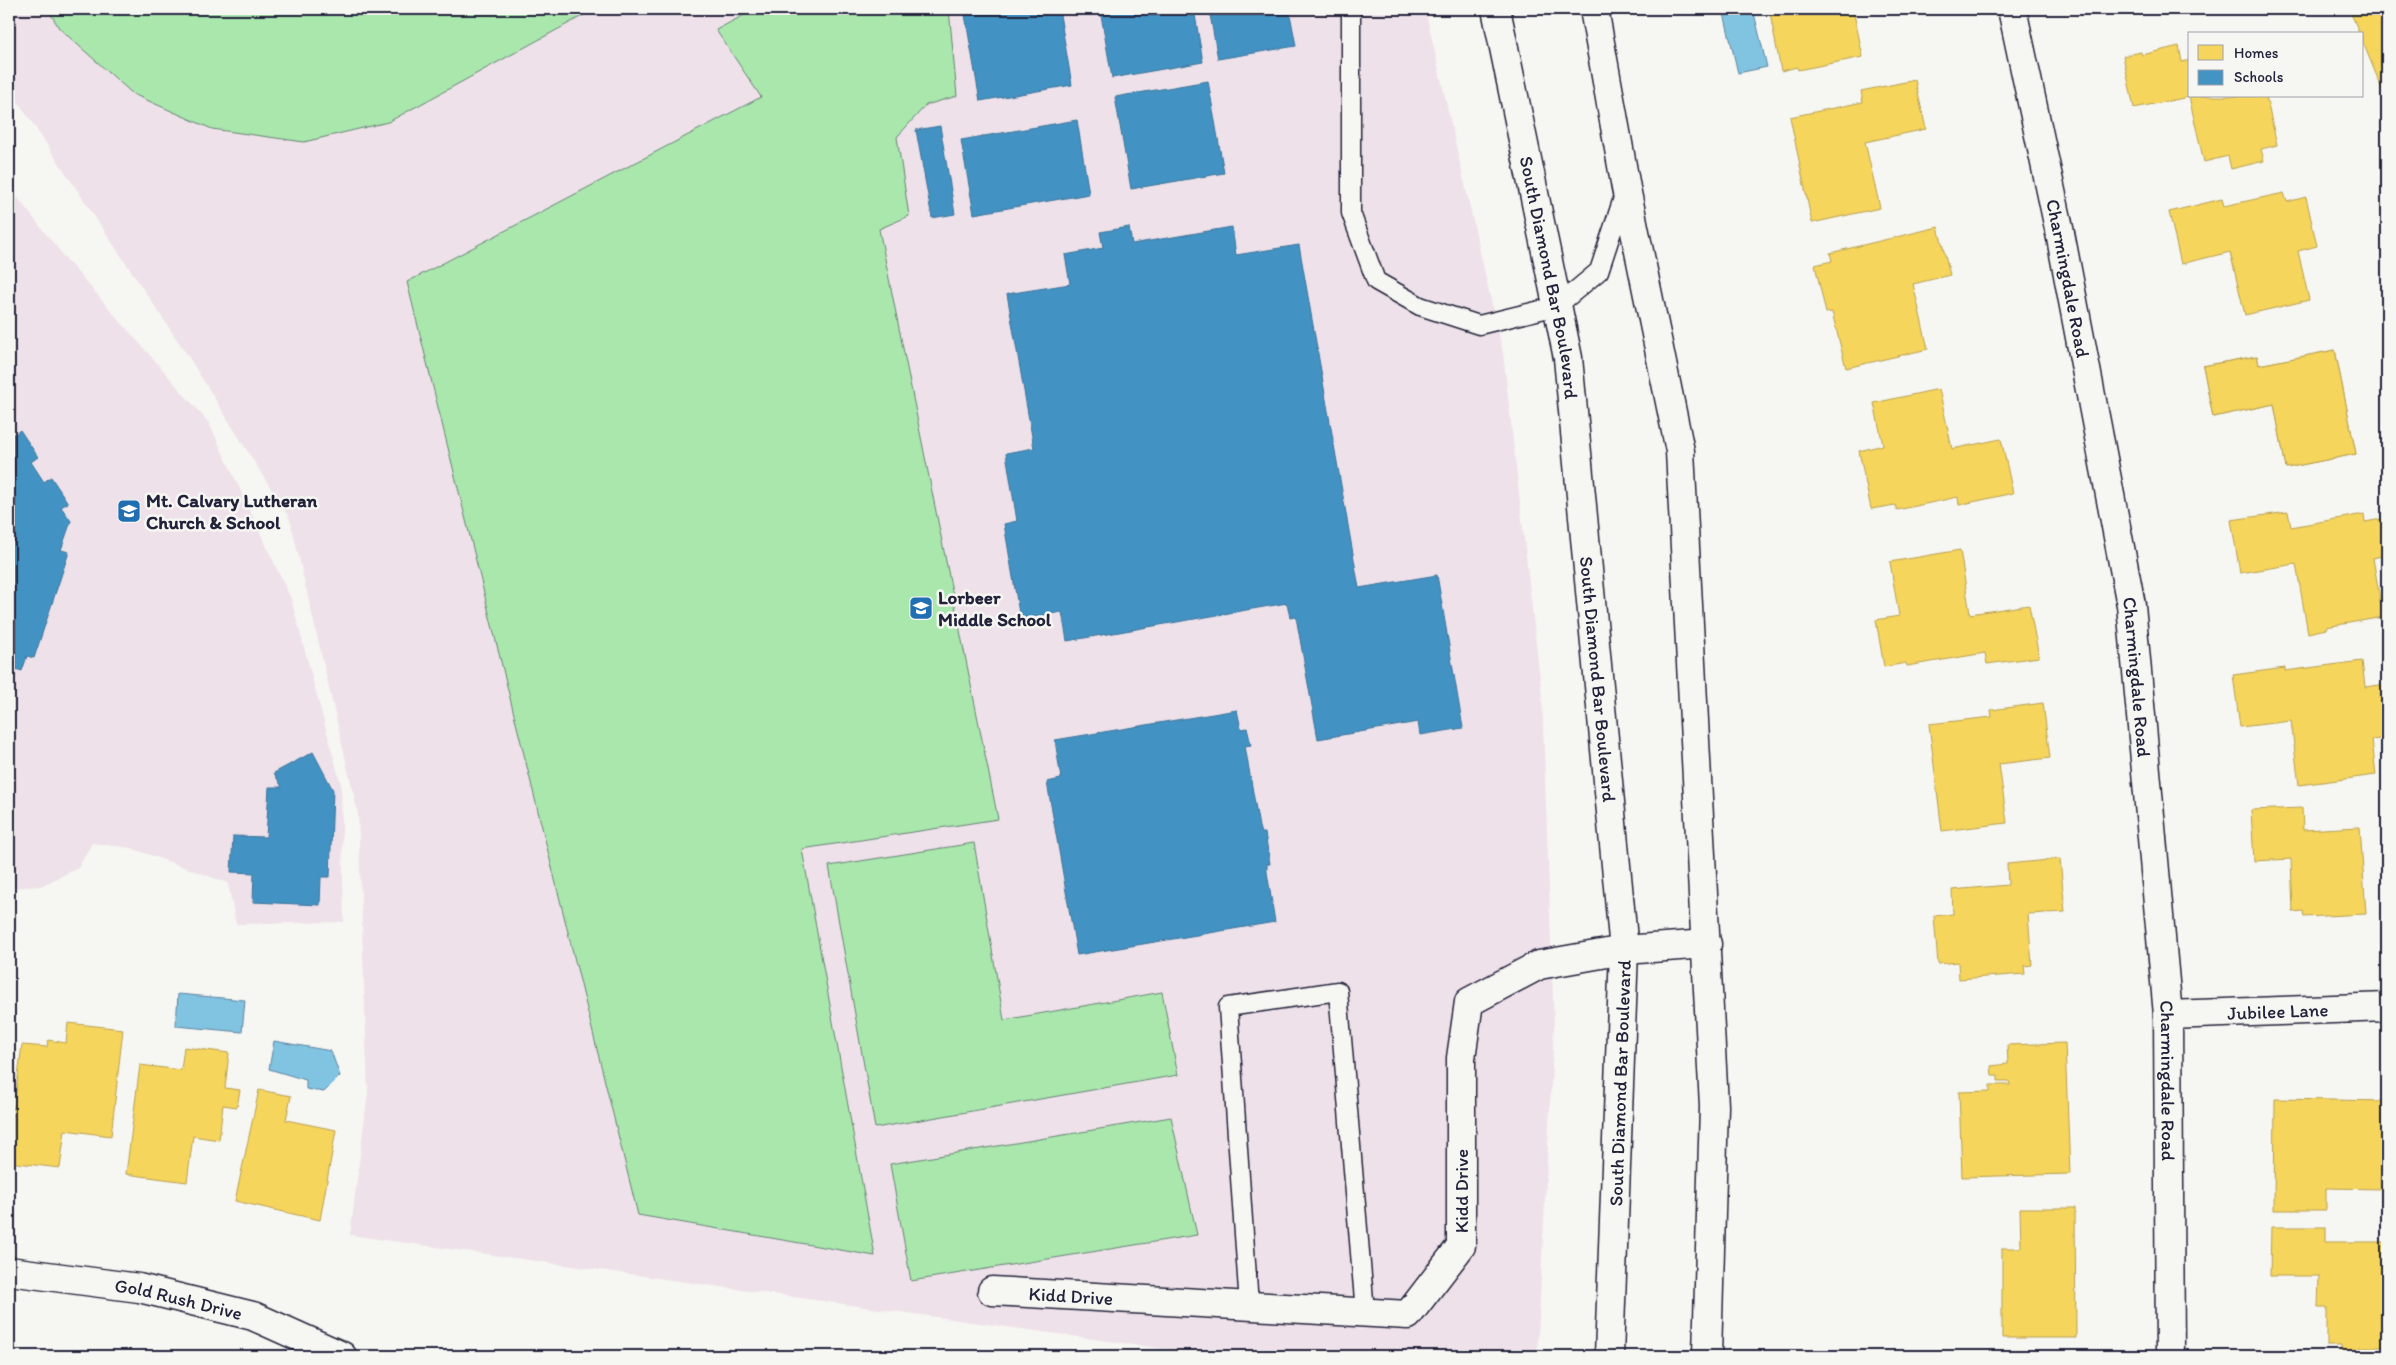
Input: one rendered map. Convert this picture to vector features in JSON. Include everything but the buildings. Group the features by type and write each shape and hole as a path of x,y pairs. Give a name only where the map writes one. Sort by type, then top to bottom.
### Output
{"street":[{"name":"South Diamond Bar Boulevard","path":"1496,9 1568,358 1624,950 1609,1356"},
{"path":"1594,9 1626,188 1680,451 1714,1106 1707,1356"},
{"name":"Charmingdale Road","path":"2012,9 2060,233 2130,605 2168,1015 2170,1356"},
{"name":"Kidd Drive","path":"992,1292 1408,1315 1461,1246 1461,1058 1469,1002 1539,965 1624,950 1707,944"},
{"name":"Jubilee Lane","path":"2168,1015 2387,1007"},
{"name":"Gold Rush Drive","path":"9,1271 139,1288 253,1316 342,1356"}],"lane":[{"path":"1351,9 1351,213 1376,281 1420,306 1479,324 1557,306 1599,271 1626,188"},
{"path":"1249,1306 1228,1008 1338,991 1364,1312"}],"shaded area":[{"name":"Lorbeer Middle School","path":"9,9 1425,9 1503,353 1542,697 1554,1027 1537,1356 1215,1356 350,1235 368,1092 358,813 290,519 190,359 9,88"},
{"name":"Mt. Calvary Lutheran Church & School","path":"9,187 65,258 209,423 291,599 341,785 344,922 236,924 228,883 131,848 92,843 78,868 41,886 9,888"}],"green space":[{"path":"48,9 595,9 388,122 304,142 212,129 133,94 59,28"},
{"path":"755,9 949,9 957,96 926,105 897,137 909,216 879,229 998,819 802,849 875,1256 638,1215 407,282 761,97 716,30"},
{"path":"974,843 1004,1020 1162,992 1178,1075 875,1128 829,866"},
{"path":"1171,1117 1197,1235 911,1281 890,1164"}],"water":[{"path":"1723,9 1753,9 1767,67 1738,73"},
{"path":"178,994 245,1000 242,1032 176,1026"},
{"path":"274,1041 331,1051 340,1076 324,1092 306,1089 306,1080 269,1069"}],"place":[{"name":"Mt. Calvary Lutheran Church & School","path":"129,511"},
{"name":"Lorbeer Middle School","path":"921,608"}]}
